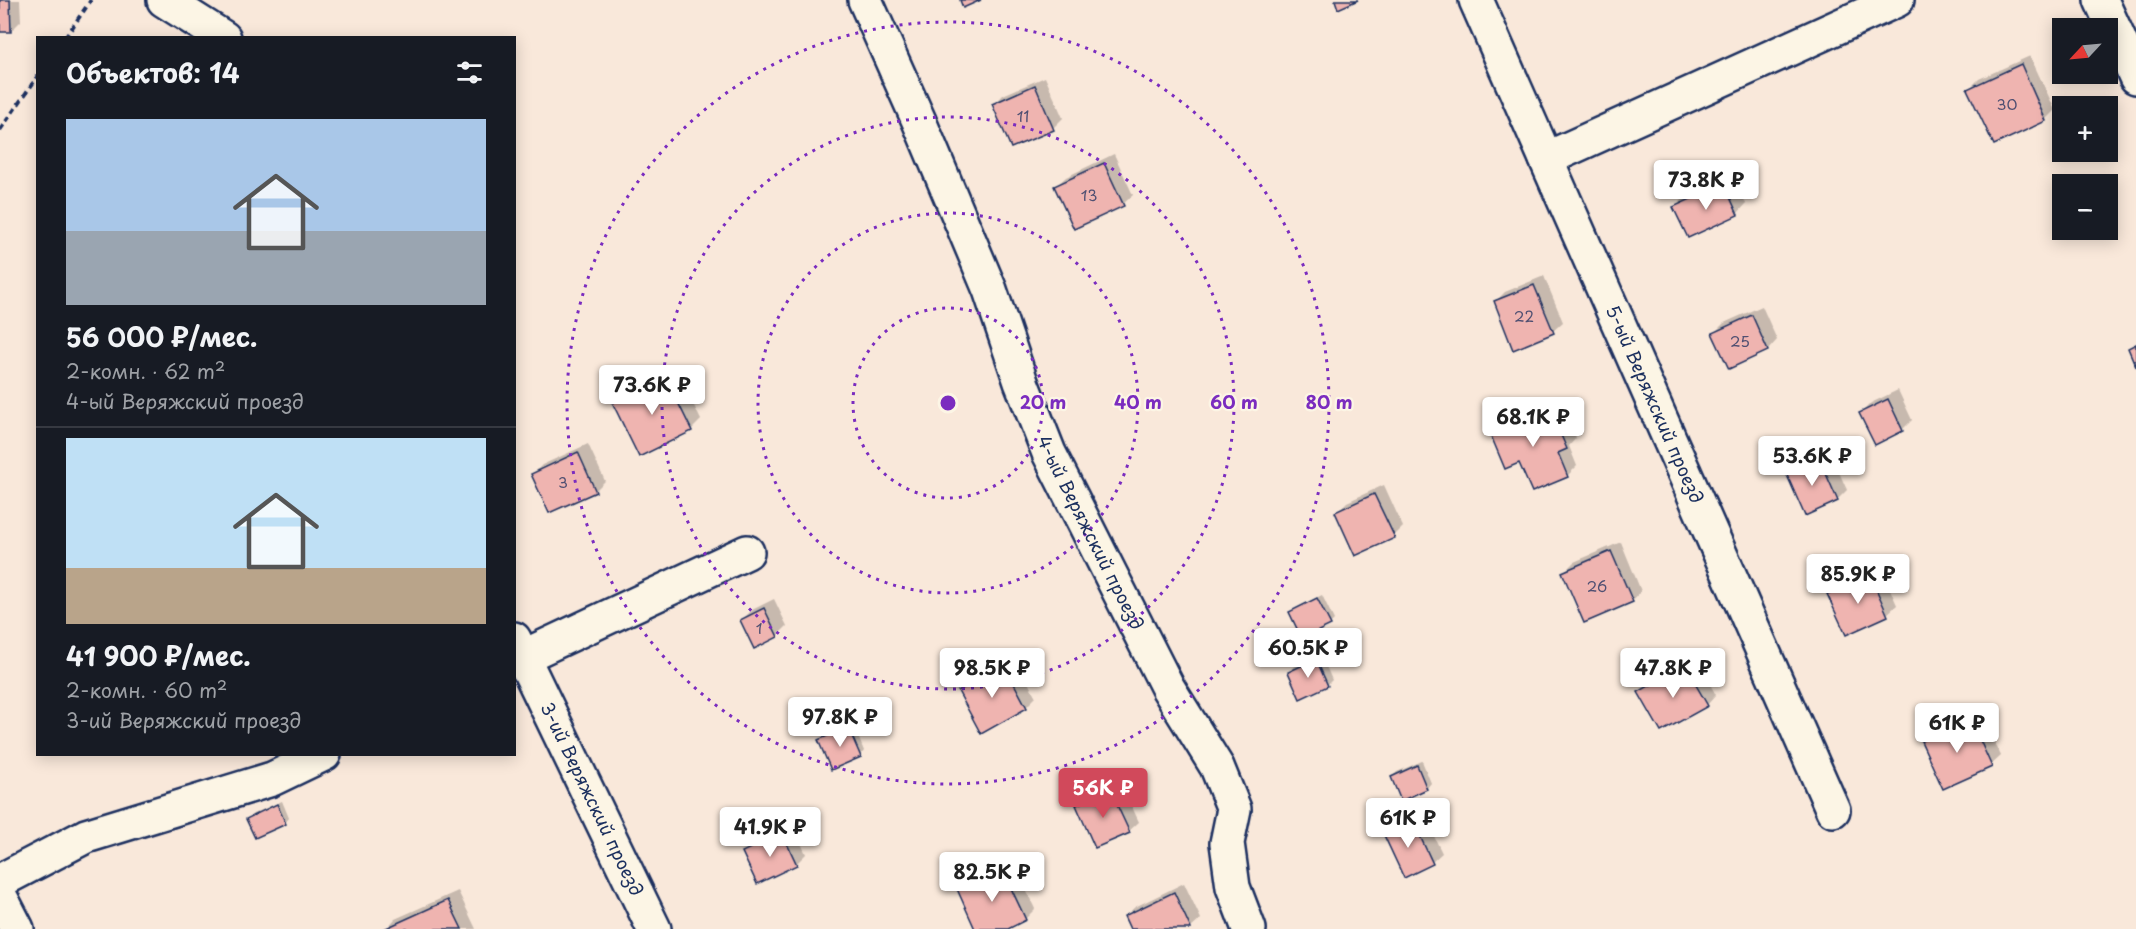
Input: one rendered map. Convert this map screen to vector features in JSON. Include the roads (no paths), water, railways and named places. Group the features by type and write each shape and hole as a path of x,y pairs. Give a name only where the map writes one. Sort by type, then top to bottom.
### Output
{"street":[{"path":"164,0 221,36"},
{"name":"4-ый Веряжский проезд","path":"865,0 990,290 1021,382 1049,453 1168,688 1217,767 1234,809 1227,843 1233,887 1249,929"},
{"name":"5-ый Веряжский проезд","path":"1476,0 1833,810"},
{"path":"1546,159 1897,0"},
{"path":"2101,0 2136,77"},
{"path":"517,652 747,552"},
{"name":"3-ий Веряжский проезд","path":"517,652 654,929"},
{"path":"0,881 86,836 272,779 320,756"},
{"path":"0,896 16,929"}]}
